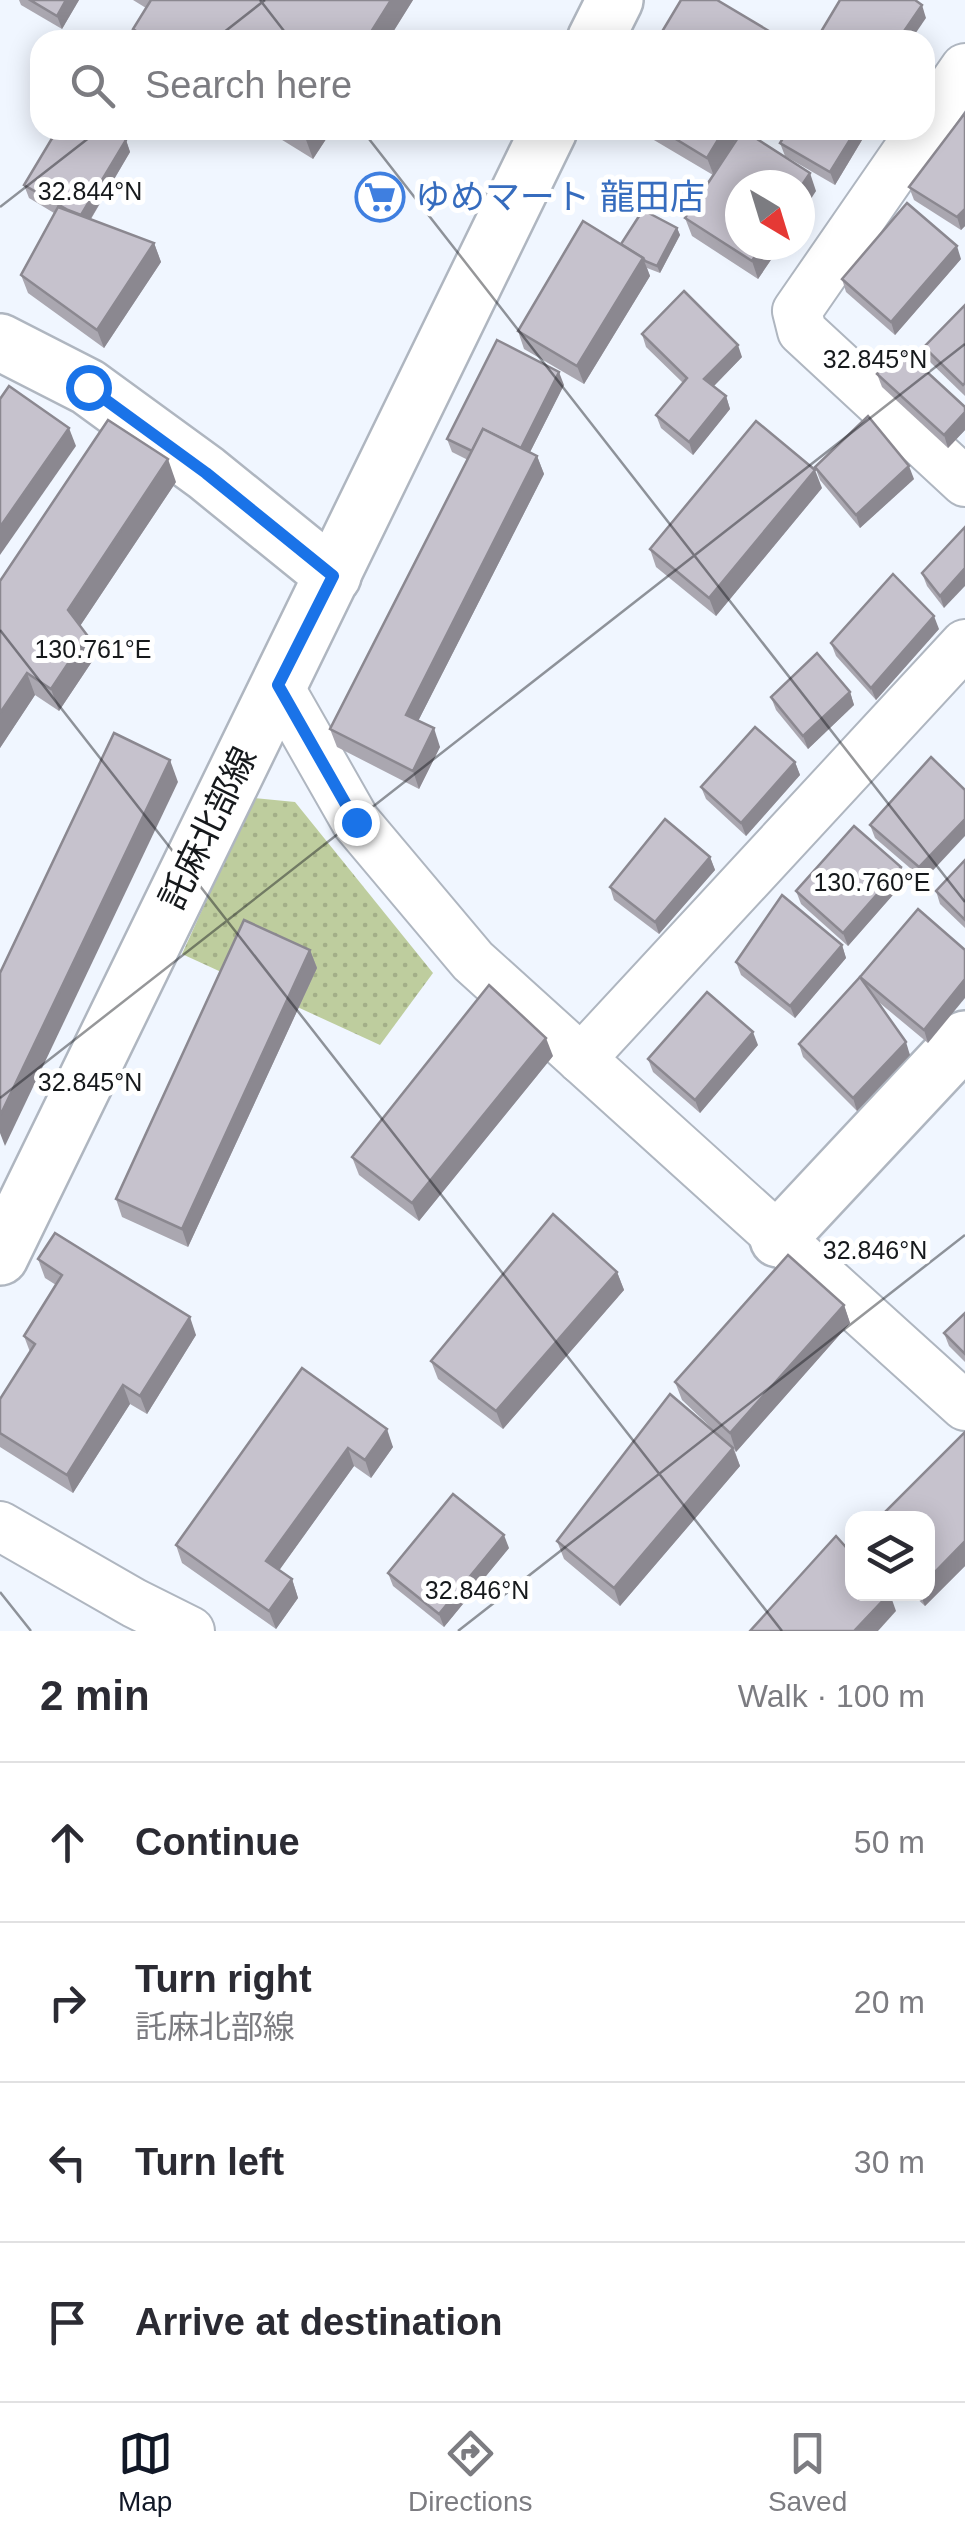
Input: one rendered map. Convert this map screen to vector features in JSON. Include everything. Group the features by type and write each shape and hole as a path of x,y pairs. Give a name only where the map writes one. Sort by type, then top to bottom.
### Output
{"main road":[{"path":"600,30 615,0"},
{"name":"託麻北部線","path":"0,1257 545,140"},
{"path":"0,342 88,387 206,473 333,576"},
{"path":"778,1239 965,1039"}],"street":[{"path":"935,112 965,69"},
{"path":"916,140 797,312 802,330 965,482"},
{"path":"581,1059 965,644"},
{"path":"278,685 356,822 474,961 965,1406"},
{"path":"0,1526 190,1631"}],"green space":[{"path":"253,798 295,802 433,973 380,1045 182,954"}],"building":[{"path":"30,0 66,0 57,16"},
{"path":"151,0 391,0 372,30 133,29"},
{"path":"681,0 717,0 767,30 663,30"},
{"path":"840,0 915,0 922,5 905,30 822,30"},
{"path":"965,113 965,209 957,217 909,187"},
{"path":"51,140 126,140 81,215 24,185"},
{"path":"677,140 718,140 707,158"},
{"path":"736,140 759,140 805,170 725,170 725,244 685,218"},
{"path":"782,140 850,140 830,172 780,143"},
{"path":"907,203 957,246 891,322 842,279"},
{"path":"58,207 154,243 97,330 21,275"},
{"path":"643,210 677,228 657,266 621,244"},
{"path":"583,221 643,258 577,366 518,331"},
{"path":"684,291 738,345 704,379 726,396 689,442 656,415 687,378 642,334"},
{"path":"965,305 965,383 963,385 924,347"},
{"path":"497,340 559,372 521,448 483,429 472,451 447,439"},
{"path":"901,348 965,407 944,435 877,374"},
{"path":"9,386 69,428 0,527 0,399"},
{"path":"868,416 909,466 856,515 815,467"},
{"path":"108,420 168,459 68,610 87,635 51,689 27,673 0,713 0,581"},
{"path":"756,421 815,470 709,598 650,549"},
{"path":"483,429 537,456 406,715 434,728 413,771 330,729"},
{"path":"965,527 965,568 940,596 922,573"},
{"path":"893,574 934,616 871,688 831,643"},
{"path":"817,653 850,692 803,736 771,697"},
{"path":"755,727 795,762 741,823 701,787"},
{"path":"114,733 170,760 0,1116 0,973"},
{"path":"931,757 965,790 965,819 919,867 870,825"},
{"path":"665,819 710,857 655,922 610,887"},
{"path":"854,826 901,867 843,933 796,891"},
{"path":"965,860 965,920 936,891"},
{"path":"782,895 842,945 790,1006 736,962"},
{"path":"918,909 965,950 965,979 924,1030 860,977"},
{"path":"244,920 310,950 182,1229 116,1199"},
{"path":"860,977 906,1042 853,1098 799,1044"},
{"path":"489,985 546,1038 412,1203 352,1157"},
{"path":"707,992 753,1032 695,1100 648,1059"},
{"path":"553,1214 617,1272 496,1411 431,1361"},
{"path":"55,1233 190,1317 140,1396 123,1385 67,1475 0,1433 0,1399 35,1344 24,1336 62,1275 38,1259"},
{"path":"788,1255 844,1305 730,1433 675,1382"},
{"path":"965,1313 965,1354 944,1333"},
{"path":"302,1368 387,1429 365,1460 348,1448 266,1561 292,1579 269,1611 176,1545"},
{"path":"670,1394 733,1448 614,1588 557,1541"},
{"path":"965,1432 965,1541 935,1572 935,1511 886,1511"},
{"path":"453,1494 504,1535 439,1614 388,1573"},
{"path":"836,1536 845,1546 845,1601 882,1601 854,1631 750,1631"}],"place":[{"name":"ゆめマート 龍田店","path":"380,197"}],"route":[{"path":"88,387 206,473 333,576 278,685 356,822"}]}
